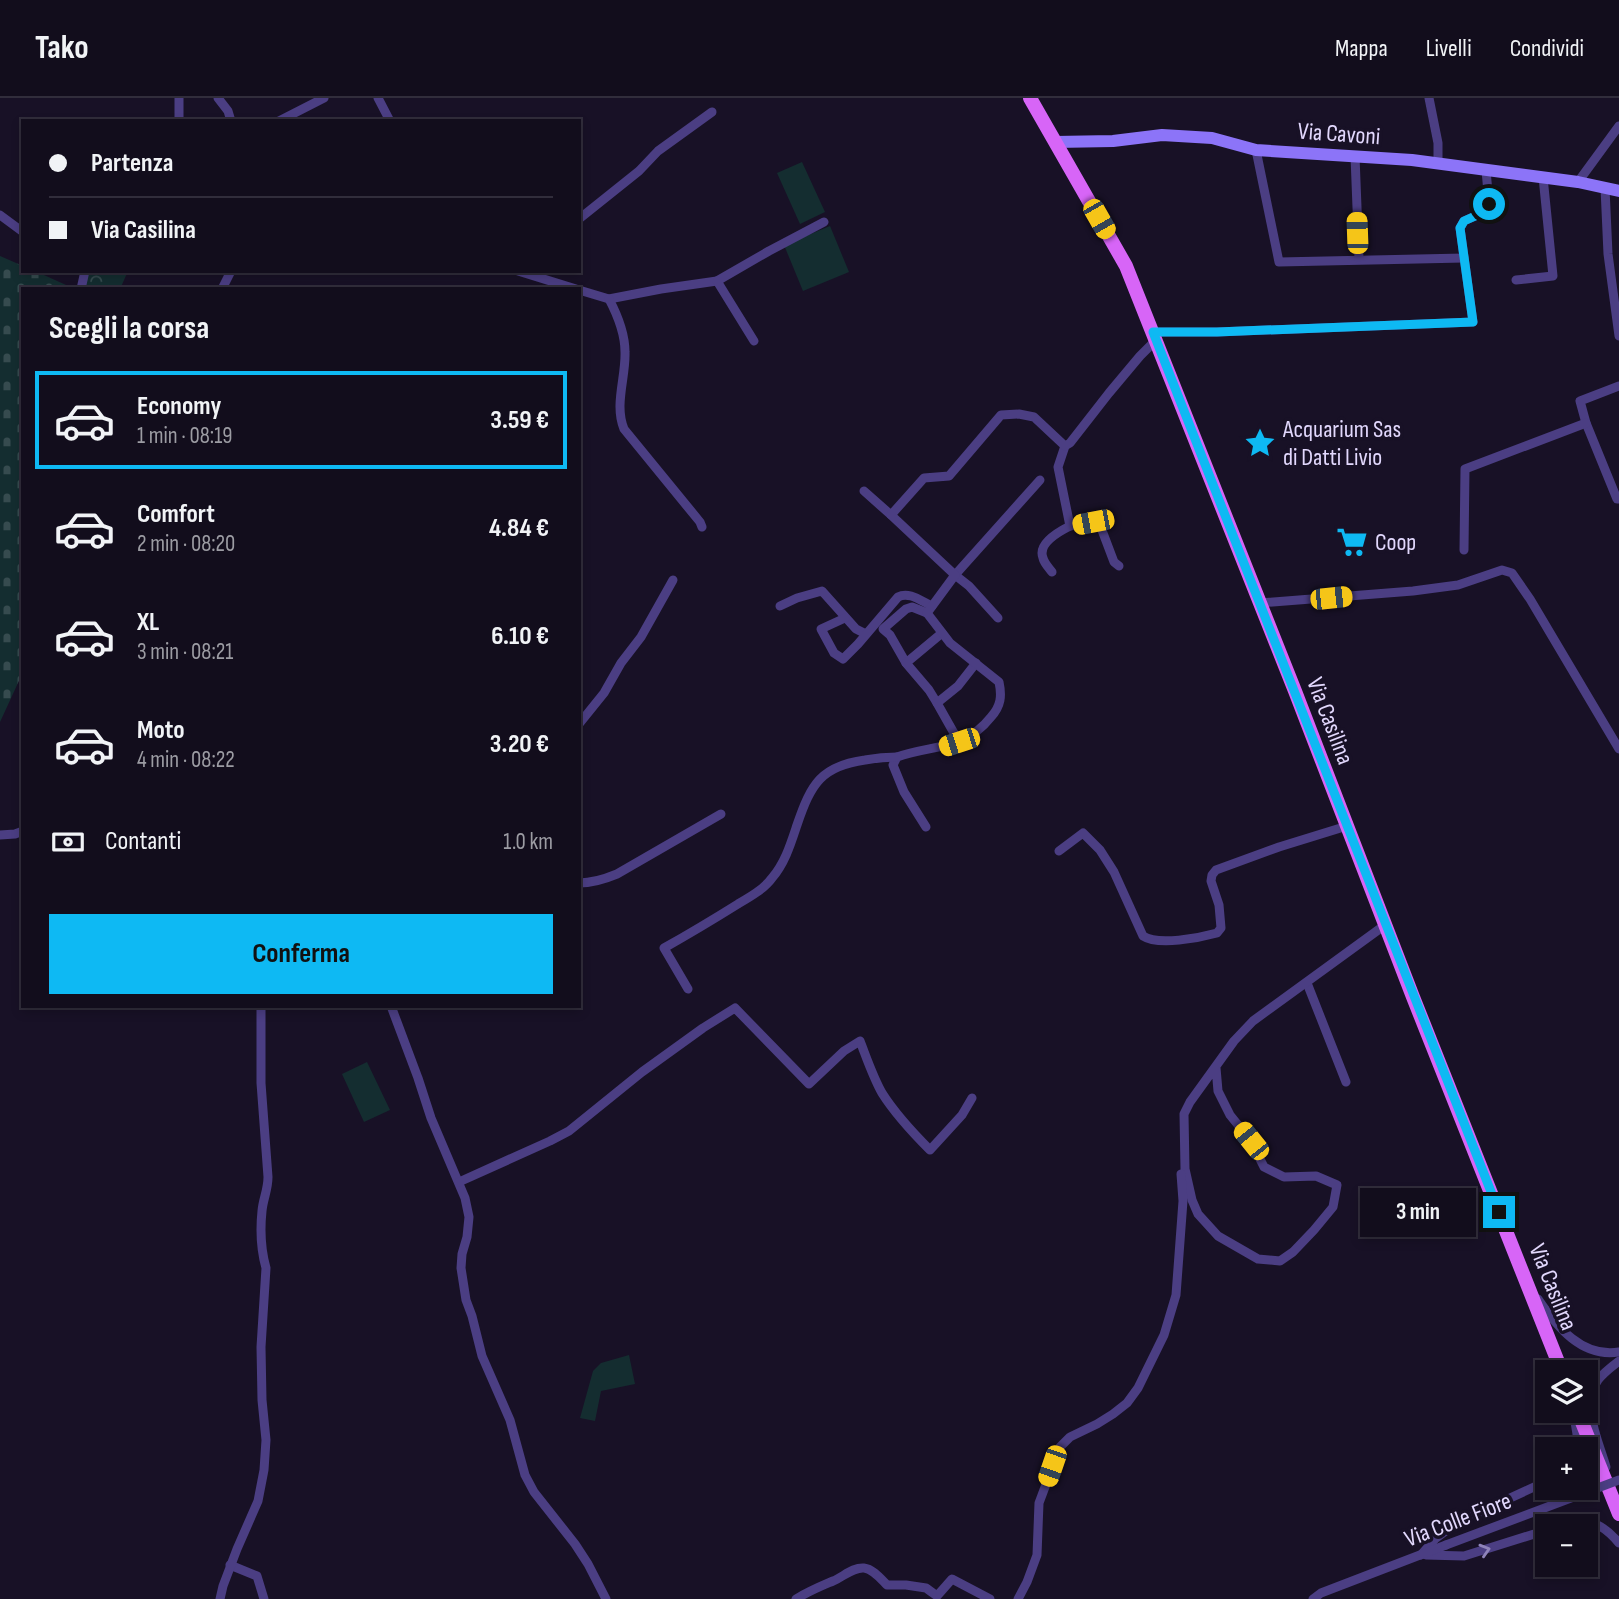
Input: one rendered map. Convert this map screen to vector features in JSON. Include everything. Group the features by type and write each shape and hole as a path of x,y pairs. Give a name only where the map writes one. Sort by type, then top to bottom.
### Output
{"main road":[{"name":"Via Casilina","path":"1030,98 1126,266 1557,1360"},
{"path":"1581,1423 1617,1509"}],"street":[{"path":"179,98 179,119"},
{"path":"218,98 230,119"},
{"path":"283,119 324,98"},
{"path":"378,98 389,119"},
{"path":"1429,98 1438,143 1438,164"},
{"path":"581,217 639,171 658,150 712,112"},
{"path":"1578,182 1619,126"},
{"name":"Via Cavoni","path":"1055,142 1113,141 1161,135 1212,138 1256,150 1438,164 1578,182 1619,191"},
{"path":"1256,150 1279,262 1464,258"},
{"path":"1354,156 1359,259"},
{"path":"1070,526 1058,467 1065,446 1154,336 1473,322 1460,228 1464,221 1482,213 1489,204 1486,170"},
{"path":"1516,280 1553,276 1543,177"},
{"path":"1605,188 1608,254 1619,336"},
{"path":"0,215 21,231"},
{"path":"581,290 609,299 717,281 824,222"},
{"path":"525,273 571,287"},
{"path":"717,281 754,341"},
{"path":"609,299 620,321 625,353 620,416 624,429 702,527"},
{"path":"1619,386 1580,401 1586,423 1619,499"},
{"path":"891,515 924,478 949,476 1001,415 1034,417 1065,446"},
{"path":"1464,550 1465,469 1586,423"},
{"path":"929,610 955,576 1040,480"},
{"path":"864,491 969,586 998,618"},
{"path":"1052,572 1042,557 1045,544 1070,526 1093,522 1100,525 1114,562 1119,566"},
{"path":"1260,603 1413,591 1458,585 1502,570 1512,573 1619,749"},
{"path":"581,722 604,693 673,580"},
{"path":"780,606 822,591 856,629 866,634"},
{"path":"688,989 664,948 707,924 771,880 781,866 813,787 823,775 835,767 853,762 897,757 965,740 984,727 998,709 1002,695 999,682 950,643 929,610 908,594 898,597 843,659 834,653 821,629 845,618"},
{"path":"929,610 912,607 906,609 883,629 906,663 929,690 959,742"},
{"path":"906,663 942,633"},
{"path":"937,703 958,686 975,663"},
{"path":"897,757 893,765 904,792 926,827"},
{"path":"581,883 604,880 617,874 721,814"},
{"path":"1059,851 1083,833 1100,850 1114,872 1143,936 1148,939 1173,940 1217,933 1221,928 1219,905 1211,881 1216,870 1347,825"},
{"path":"0,835 21,832"},
{"path":"1216,1068 1218,1091 1230,1115 1251,1141 1264,1167 1284,1177 1316,1176 1337,1185 1333,1207 1293,1252 1280,1261 1258,1259 1218,1236 1198,1214 1185,1169 1184,1114 1234,1041 1253,1021 1385,925"},
{"path":"1307,983 1346,1082"},
{"path":"220,1599 230,1565 258,1500 264,1470 266,1440 261,1376 266,1268 262,1253 261,1224 268,1177 261,1083 261,1008"},
{"path":"392,1008 435,1128 465,1198 469,1217 462,1254 466,1300 482,1356 510,1420 525,1475 575,1544 606,1599"},
{"path":"459,1182 569,1131 642,1072 703,1028 735,1009 809,1084 844,1051 860,1041 884,1096 930,1150 962,1115 972,1098"},
{"path":"1018,1599 1037,1555 1039,1503 1060,1447 1070,1437 1097,1424 1127,1403 1139,1388 1164,1335 1176,1295 1183,1202 1181,1170 1185,1161"},
{"path":"1528,1286 1549,1315 1572,1338 1599,1353 1619,1352"},
{"path":"1617,1509 1590,1403 1594,1386 1619,1362"},
{"name":"Via Colle Fiore","path":"1314,1599 1321,1593 1619,1480"},
{"path":"1421,1555 1458,1522 1535,1487"},
{"path":"1598,1526 1608,1531 1619,1543"},
{"path":"1421,1555 1464,1556 1535,1534"},
{"path":"230,1565 257,1576 264,1599"},
{"path":"796,1599 811,1589 863,1568 870,1569 887,1585 926,1588 937,1596 952,1578 990,1599"}],"green space":[{"path":"802,162 825,212 800,224 777,173"},
{"path":"830,226 849,272 803,291 784,245"},
{"path":"0,256 21,265 21,273 39,273 66,285 21,287 21,676 0,722"},
{"path":"87,273 127,273 121,287 83,287"},
{"path":"367,1062 390,1110 364,1122 342,1074"},
{"path":"629,1355 635,1384 601,1391 595,1421 580,1418 593,1371 601,1363"}],"place":[{"name":"Acquarium Sas di Datti Livio","path":"1260,443"},
{"name":"Coop","path":"1352,542"}],"route":[{"path":"1489,204 1482,213 1464,221 1460,228 1473,322 1153,332 1499,1212"}]}
